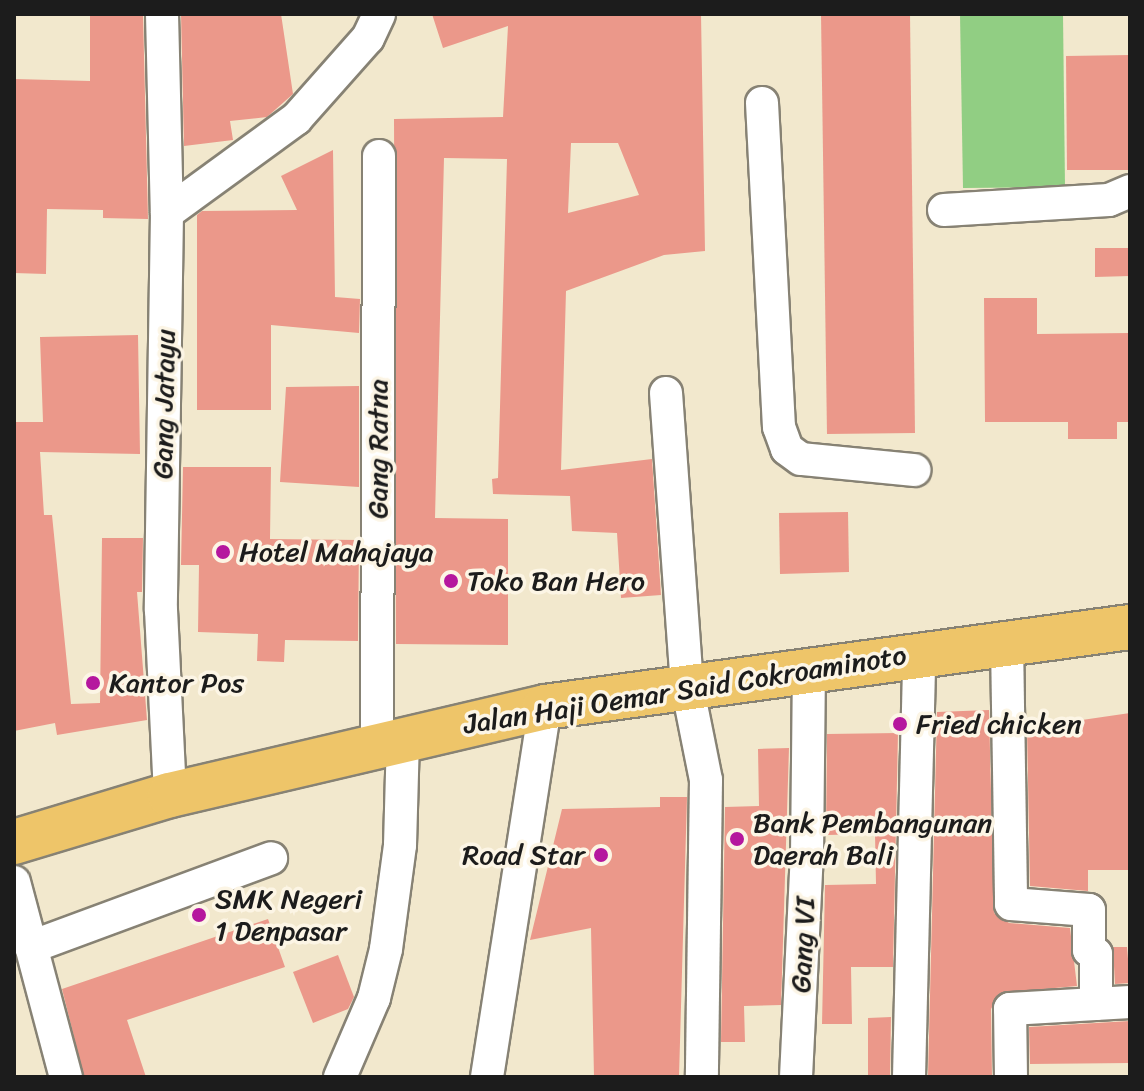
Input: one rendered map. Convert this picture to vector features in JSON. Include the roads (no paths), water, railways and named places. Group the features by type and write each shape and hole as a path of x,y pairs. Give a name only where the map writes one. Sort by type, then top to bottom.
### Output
{"highway":[{"name":"Jalan Haji Oemar Said Cokroaminoto","path":"14,842 170,795 390,740 545,707 809,668 1130,627"}],"street":[{"name":"Gang Jatayu","path":"162,14 167,213 161,610 170,795"},
{"path":"167,213 296,119 368,38 379,14"},
{"path":"762,103 779,427 787,449 801,459 914,470"},
{"name":"Gang Ratna","path":"340,1077 374,998 386,949 400,845 390,740 379,156"},
{"path":"944,210 1109,200 1130,191"},
{"path":"666,393 687,685 706,780 702,1077"},
{"path":"1007,642 1011,904 1089,910 1089,950 1096,954 1096,1004"},
{"path":"909,1077 919,654"},
{"name":"Gang VI","path":"796,1077 807,856 809,668"},
{"path":"487,1077 545,707"},
{"path":"31,947 271,858"},
{"path":"14,882 66,1077"},
{"path":"1011,1077 1010,1009 1130,1002"}],"place":[{"name":"Hotel Mahajaya","path":"223,552"},
{"name":"Toko Ban Hero","path":"451,581"},
{"name":"Kantor Pos","path":"93,683"},
{"name":"Fried chicken","path":"900,724"},
{"name":"Bank Pembangunan Daerah Bali","path":"737,839"},
{"name":"Road Star","path":"601,855"},
{"name":"SMK Negeri 1 Denpasar","path":"199,915"}]}
